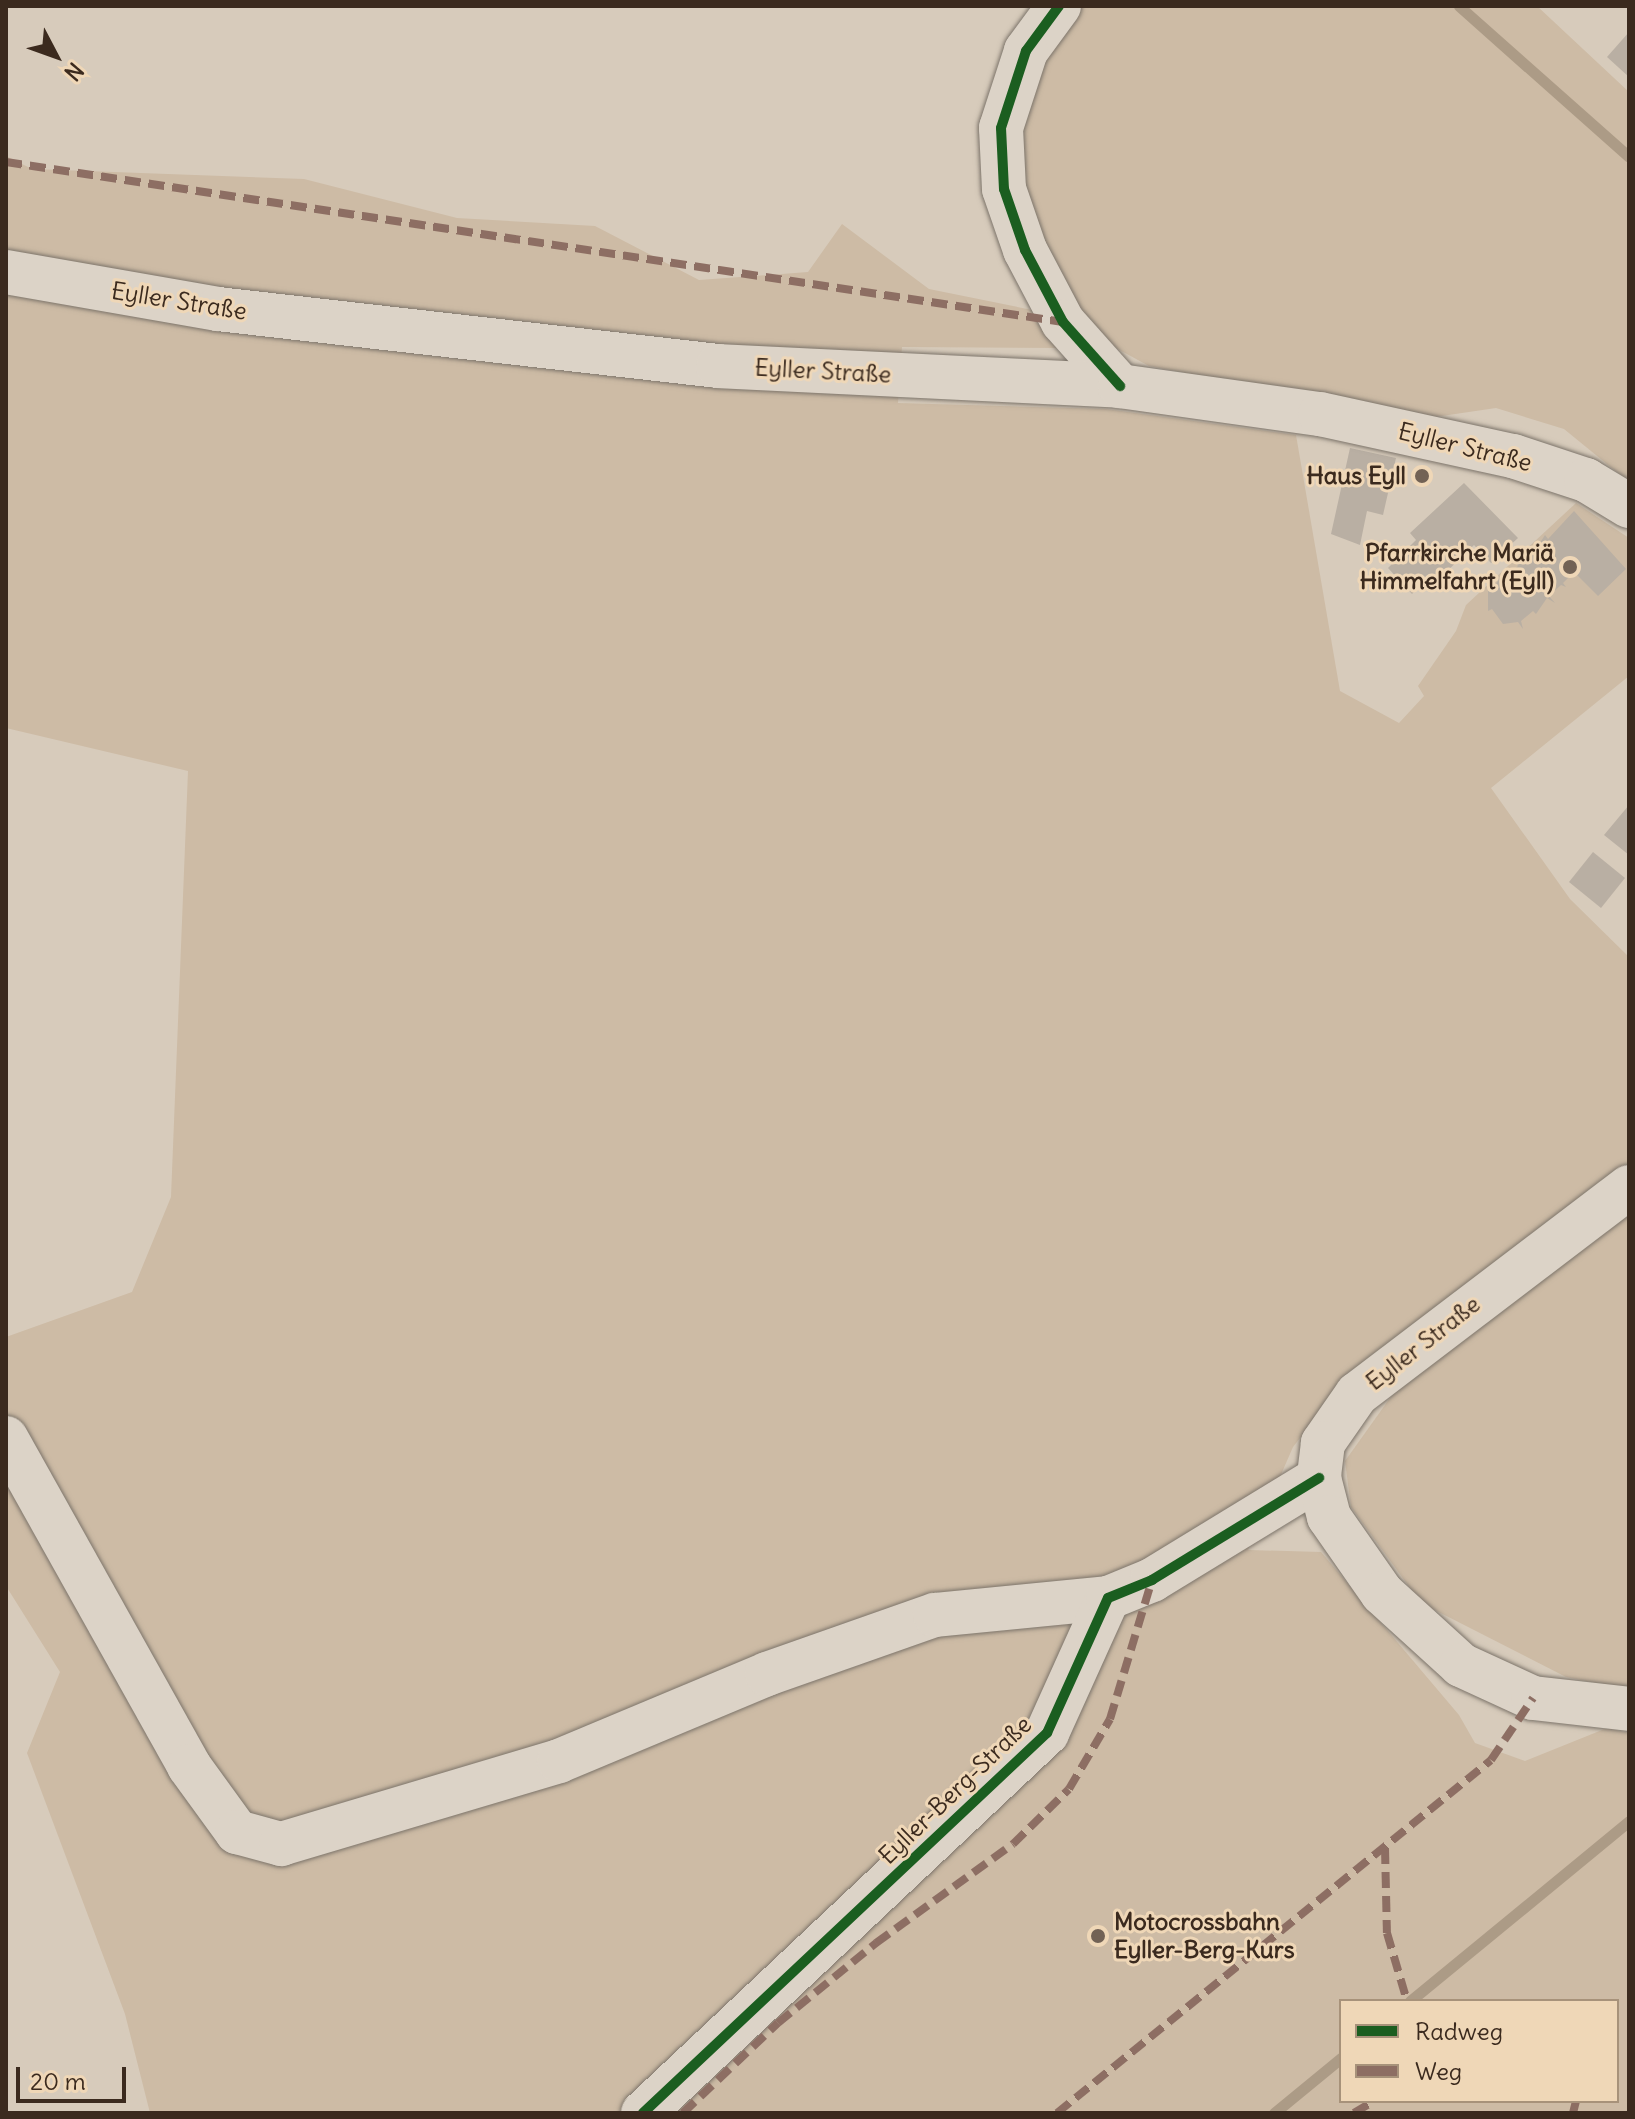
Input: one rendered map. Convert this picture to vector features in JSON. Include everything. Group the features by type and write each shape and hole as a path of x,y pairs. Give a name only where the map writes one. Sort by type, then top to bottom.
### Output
{"main road":[{"path":"1059,6 1026,51 1001,128 1004,189 1025,250 1063,322 1120,386"},
{"name":"Eyller Straße","path":"6,272 218,309 718,366 1120,386 1320,414 1513,456 1586,480 1629,506"},
{"name":"Eyller Straße","path":"1629,1187 1357,1394 1323,1443 1319,1478 1329,1517 1382,1593 1461,1665 1533,1698 1629,1709"},
{"path":"6,1438 189,1766 237,1832 281,1844 559,1761 767,1674 935,1615 1108,1598 1152,1580 1319,1478"},
{"name":"Eyller-Berg-Straße","path":"643,2113 1047,1733 1108,1598"}],"shaded area":[{"path":"1075,6 1537,6 1629,92 1629,482 1564,429 1496,408 1428,418 1149,366 1114,347 1069,301 1020,187 1019,125 1037,57"},
{"path":"6,156 32,169 304,179 457,218 595,226 699,280 808,272 842,224 929,289 1042,312 1062,348 902,347 898,403 1106,409 1296,435 1340,691 1399,723 1424,696 1418,686 1456,631 1466,605 1576,503 1629,538 1629,676 1491,788 1570,899 1629,957 1629,1165 1350,1374 1293,1447 1248,1550 1321,1552 1459,1715 1475,1743 1525,1761 1607,1728 1629,1733 1629,2113 150,2113 125,2014 27,1753 60,1672 6,1586 6,1337 132,1292 171,1197 188,771 6,728"},
{"path":"1629,1213 1629,1690 1566,1677 1421,1603 1351,1507 1345,1461 1395,1391"}],"building":[{"path":"1629,32 1629,77 1607,57"},
{"path":"1350,448 1396,458 1383,515 1367,511 1360,545 1331,534"},
{"path":"1464,483 1518,538 1491,563 1474,545 1435,583 1426,579 1412,594 1388,568 1416,540 1410,533"},
{"name":"Pfarrkirche Mariä Himmelfahrt (Eyll)","path":"1574,511 1626,569 1598,596 1574,572 1563,583 1566,587 1561,585 1549,596 1555,603 1547,598 1536,614 1533,611 1521,621 1523,629 1518,622 1503,624 1492,609 1488,611 1488,587 1493,589 1503,573 1506,577 1518,566 1512,557 1520,564 1532,553 1530,548 1534,552 1545,535 1548,539"},
{"path":"1629,805 1629,855 1604,835"},
{"path":"1593,852 1625,878 1601,908 1569,882"}],"waterway":[{"path":"1459,6 1629,157"},
{"path":"1412,1999 1629,1821"},
{"path":"1274,2113 1339,2060"}],"marked path":[{"path":"6,162 1063,322"},
{"path":"683,2113 778,2023 876,1943 1013,1844 1069,1789 1110,1719 1152,1580"},
{"path":"1057,2113 1491,1760 1533,1698"},
{"path":"1385,1848 1387,1933 1406,1999"},
{"path":"1354,2113 1371,2103"},
{"path":"1573,2113 1576,2103"}],"cycle path":[{"path":"1059,6 1026,51 1001,128 1004,189 1025,250 1063,322 1120,386"},
{"path":"643,2113 1047,1733 1108,1598 1152,1580 1319,1478"}],"place":[{"name":"Haus Eyll","path":"1422,476"},
{"name":"Pfarrkirche Mariä Himmelfahrt (Eyll)","path":"1570,567"},
{"name":"Motocrossbahn Eyller-Berg-Kurs","path":"1098,1936"}]}
